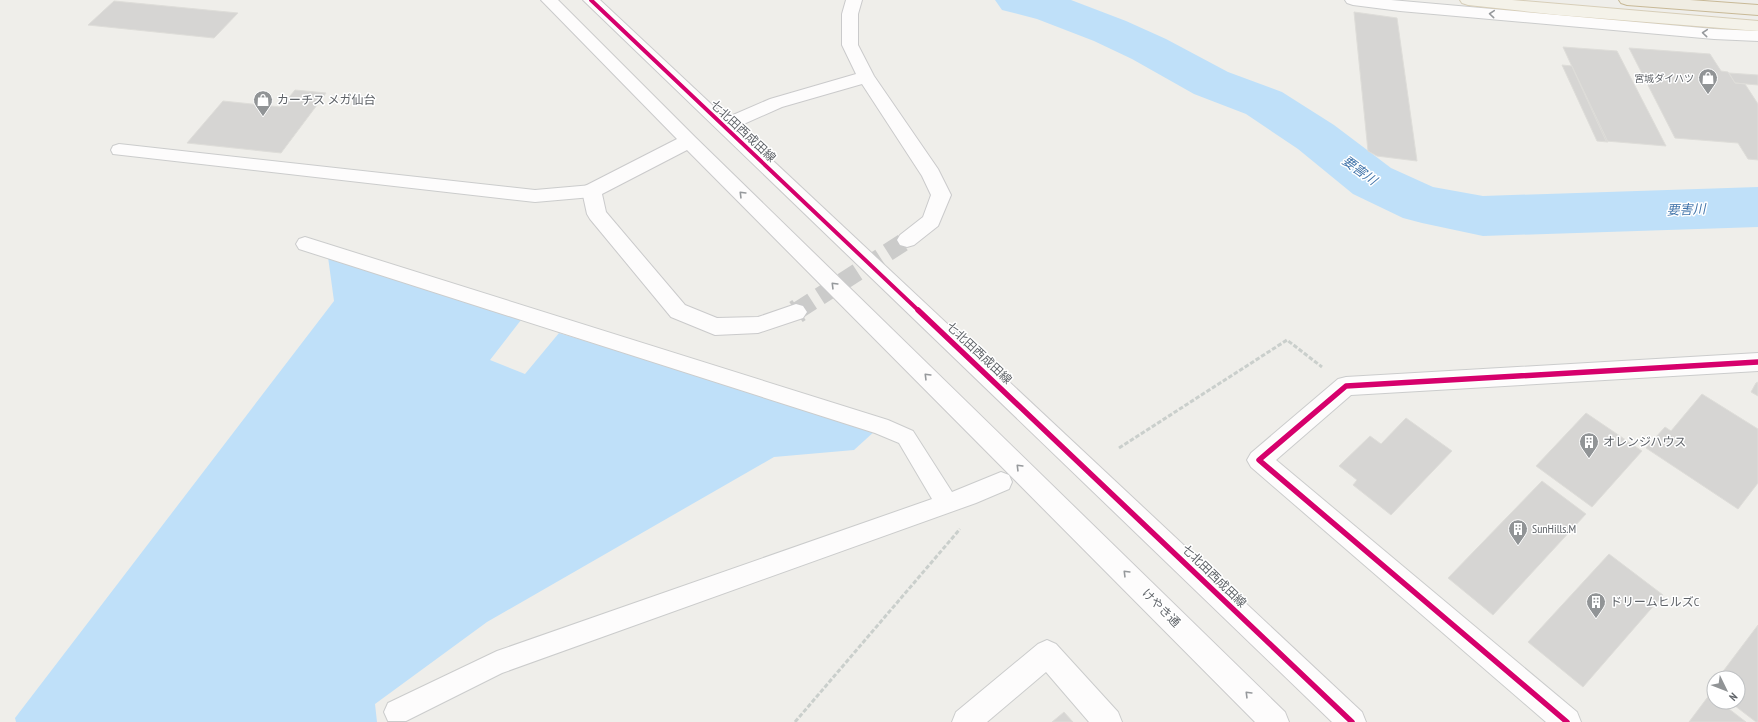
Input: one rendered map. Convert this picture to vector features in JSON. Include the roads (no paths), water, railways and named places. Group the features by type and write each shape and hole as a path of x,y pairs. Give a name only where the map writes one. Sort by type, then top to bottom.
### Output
{"highway":[{"path":"1626,0 1758,10"}],"main road":[{"path":"1468,0 1758,26"}],"street":[{"name":"けやき通","path":"549,0 688,141 1276,722"},
{"name":"七北田西成田線","path":"591,0 1352,722"},
{"path":"1352,0 1400,6 1714,34 1758,36"},
{"path":"852,7 850,45 866,77 931,174 941,195 932,221 907,240"},
{"path":"724,126 776,102 866,77"},
{"path":"688,141 592,191 598,214 678,311 716,327 758,325 796,312"},
{"path":"1567,722 1259,460 1346,386 1758,362"},
{"path":"966,722 1047,654 1108,722"}],"lane":[{"path":"119,150 535,196 592,191"},
{"path":"305,244 881,426 906,437 947,503"},
{"path":"397,712 498,663 947,503 1001,482"}],"water":[{"path":"328,257 521,320 490,360 525,374 559,333 876,430 854,450 774,457 487,622 375,704 377,722 16,722 15,718 334,301"}],"waterway":[{"name":"要害川","path":"1018,0 1053,9 1110,31 1149,49 1211,83 1264,103 1316,137 1372,181 1422,204 1483,216 1758,207"}],"tunnel":[{"path":"797,311 907,240"}],"place":[{"name":"宮城ダイハツ","path":"1708,95"},
{"name":"カーチス メガ仙台","path":"263,117"},
{"name":"オレンジハウス","path":"1589,459"},
{"name":"SunHills.M","path":"1518,546"},
{"name":"ドリームヒルズC","path":"1596,619"}]}
